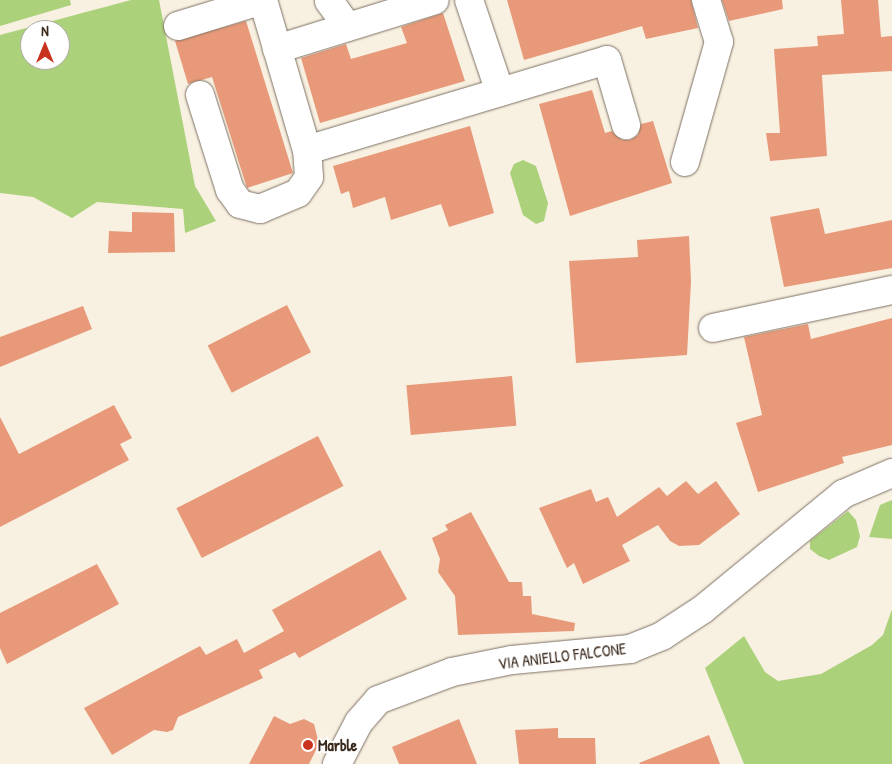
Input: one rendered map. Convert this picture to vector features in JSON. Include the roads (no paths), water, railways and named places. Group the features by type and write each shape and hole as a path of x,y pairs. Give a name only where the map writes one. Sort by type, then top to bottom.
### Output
{"street":[{"path":"178,26 263,0 307,150 309,177 298,193 260,209 240,204 230,190 200,95"},
{"path":"328,0 348,27"},
{"path":"278,50 435,0"},
{"path":"469,0 500,92"},
{"path":"685,162 719,42 706,0"},
{"path":"307,150 607,60 626,125"},
{"path":"713,328 892,290"},
{"name":"VIA ANIELLO FALCONE","path":"337,764 358,722 378,700 404,688 452,672 512,660 630,649 662,636 702,610 843,494 892,473"}],"place":[{"name":"Marble","path":"308,745"}]}
